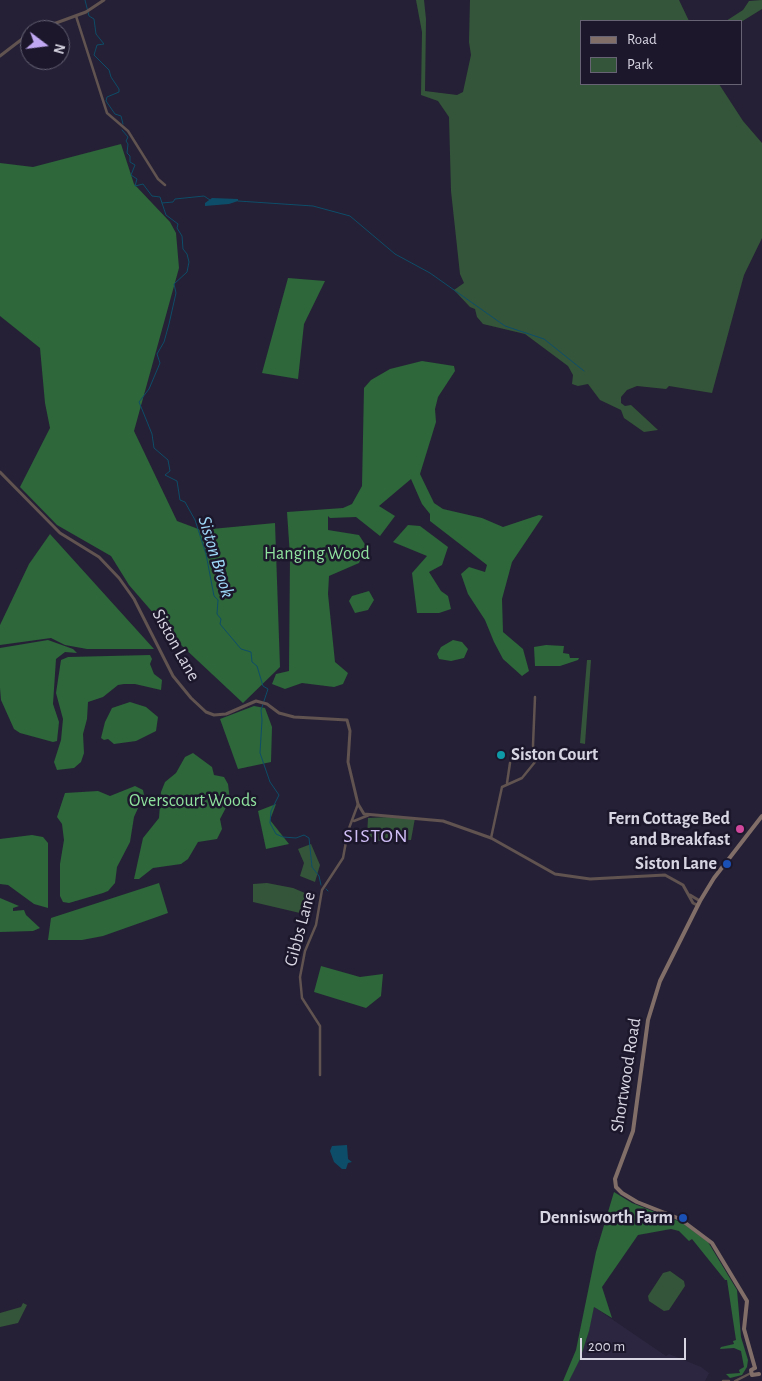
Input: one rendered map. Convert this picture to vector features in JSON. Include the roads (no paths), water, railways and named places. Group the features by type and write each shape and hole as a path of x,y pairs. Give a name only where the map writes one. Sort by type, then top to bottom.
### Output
{"main road":[{"path":"697,906 717,874 762,816"},
{"name":"Shortwood Road","path":"697,906 655,993 648,1020 635,1123 627,1150 617,1169 616,1187 637,1202 680,1219 712,1243 747,1301 744,1329 755,1368"},
{"path":"755,1368 759,1369 761,1375 756,1377 751,1374 755,1368"}],"street":[{"path":"65,20 92,9 104,0"},
{"path":"76,16 107,113 128,130 158,179 165,185"},
{"path":"0,56 20,41"},
{"name":"Siston Lane","path":"0,472 60,533 99,557 118,578 134,599 173,676 199,706 210,714 220,715 241,709 252,702 263,702 278,713 347,720 350,731 348,762 358,804"},
{"path":"491,838 502,787 507,783 522,778 535,762 533,745 535,697"},
{"path":"507,783 510,763"},
{"path":"358,804 364,814 434,818 491,838 555,874 605,880 657,874 678,881 690,894 700,901"},
{"name":"Gibbs Lane","path":"320,1075 320,1026 302,998 300,976 305,951 316,925 322,890 343,858 348,831 358,804"},
{"path":"353,821 369,815"},
{"path":"690,894 693,903 697,906"},
{"path":"735,1381 751,1374"},
{"path":"723,1381 729,1381"}],"water":[{"path":"212,198 238,199 238,201 229,204 205,206 205,203"},
{"path":"347,1145 348,1159 352,1162 348,1163 346,1169 342,1169 334,1162 330,1151 332,1146"}],"waterway":[{"name":"Siston Brook","path":"85,0 89,16 94,19 96,34 104,44 97,45 94,55 109,70 119,89 119,92 107,97 106,101 115,114 121,116 123,124"},
{"name":"Siston Brook","path":"122,130 128,137 126,141 130,162 135,165 131,175 137,179 135,186 143,184 152,196 160,197 166,215 178,224 177,228 182,236 183,249 187,254 189,262 187,272 174,284 176,293 169,324 164,342 157,354 160,363 149,389 139,402 152,434 154,448 168,460 170,471 165,475 177,481 180,500 185,502 195,520 206,554 214,596 218,600 217,614 221,619 220,624 241,649 251,652 252,662 257,666 263,686 268,689 261,710 260,753 270,782 279,795 271,811 270,823 276,834 283,837 296,838 304,835 309,838 312,867 319,876 321,885"},
{"path":"162,203 173,202 175,199 204,196 210,200"},
{"path":"238,201 313,206 350,216 395,254 430,273 505,326 544,339 584,371"}],"place":[{"name":"Siston Court","path":"501,755"},
{"name":"Fern Cottage Bed and Breakfast","path":"740,829"},
{"name":"Siston Lane","path":"727,864"},
{"name":"Dennisworth Farm","path":"683,1218"}],"district":[{"name":"SISTON","path":"376,836"}],"park label":[{"name":"Hanging Wood","path":"317,554"},
{"name":"Overscourt Woods","path":"193,801"}]}
